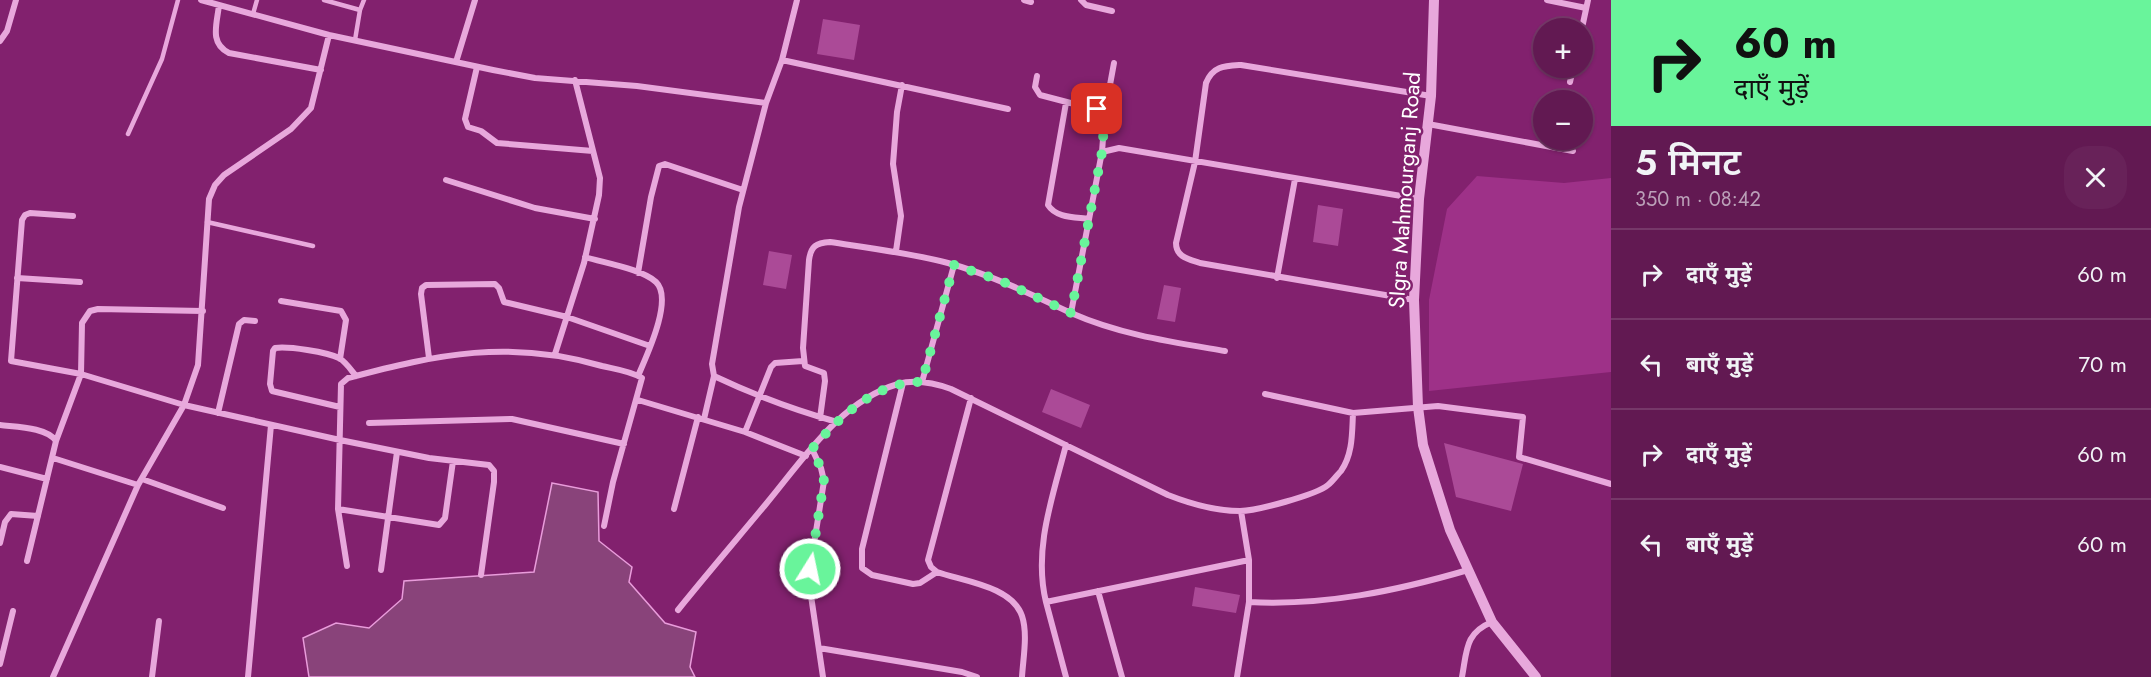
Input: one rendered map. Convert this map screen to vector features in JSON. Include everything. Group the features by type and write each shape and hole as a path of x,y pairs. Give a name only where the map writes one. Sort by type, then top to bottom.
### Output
{"street":[{"path":"0,41 7,31 16,0"},
{"path":"201,0 329,35 535,78 674,90 766,103"},
{"path":"456,62 475,0"},
{"path":"674,509 714,376 712,354 743,190 766,103 782,60 797,0"},
{"path":"1081,0 1086,6 1112,11"},
{"name":"SIgra Mahmourganj Road","path":"1434,0 1431,96 1419,199 1414,300 1418,407 1423,445 1450,530 1492,621 1536,677"},
{"path":"1547,0 1586,8"},
{"path":"1584,18 1588,0"},
{"path":"219,5 216,33 217,44 221,49 230,53 321,70"},
{"path":"53,677 140,482 184,405 198,365 209,199 215,185 224,175 291,129 308,113 315,98 329,35"},
{"path":"782,60 1008,109"},
{"path":"1071,313 1102,152 1105,112 1114,63"},
{"path":"1414,300 1200,263 1180,255 1176,250 1195,162 1206,83 1210,74 1219,67 1241,65 1431,96"},
{"path":"477,67 465,118 468,127 481,131 497,143 593,151"},
{"path":"1037,76 1035,87 1040,95 1105,112"},
{"path":"1570,82 1571,78"},
{"path":"555,354 595,219 600,178 575,80"},
{"path":"896,251 901,216 894,164 897,112 902,86"},
{"path":"1066,103 1048,205 1052,212 1060,215 1089,219"},
{"path":"1428,124 1573,152"},
{"path":"1102,152 1119,148 1419,199"},
{"path":"638,273 655,178 662,164 743,190"},
{"path":"1277,278 1295,179"},
{"path":"446,180 519,204 595,219"},
{"path":"72,216 25,214 20,226 11,361 81,374 184,405 271,425 397,452 489,465 494,471 481,575"},
{"path":"820,418 824,373 805,366 803,361 808,260 812,248 820,243 830,242 896,251 954,265 999,280 1096,324 1135,335 1225,351"},
{"path":"585,257 638,273 657,283 661,294 659,321 638,376"},
{"path":"922,382 954,265"},
{"path":"17,278 80,282"},
{"path":"429,358 421,294 424,286 492,283 498,285 504,302 567,316 650,346"},
{"path":"281,301 341,311 346,320 340,359"},
{"path":"27,561 56,441 81,374 82,323 90,310 203,311"},
{"path":"218,413 238,324 244,320 255,321"},
{"path":"340,407 275,392 270,388 275,348 286,347 340,359 356,376"},
{"path":"347,566 338,508 342,381 429,358 483,351 555,354 638,376 642,382 638,400 613,482 604,526"},
{"path":"745,432 775,363 803,361"},
{"path":"714,376 759,397 837,423"},
{"path":"678,610 806,456 837,423 871,396 903,383 933,382 971,398 1175,498 1206,507 1241,511 1283,502 1327,486 1342,469 1349,453 1353,412"},
{"path":"903,383 862,549 862,568 872,575 913,584 920,584 937,572"},
{"path":"1264,394 1353,412 1418,407 1463,407 1523,417 1519,457 1611,484"},
{"path":"971,398 928,560 937,572 1001,594 1017,608 1023,624 1022,677"},
{"path":"638,400 745,432 806,456"},
{"path":"369,423 512,419 624,444"},
{"path":"0,425 44,432 54,437 56,441"},
{"path":"248,677 271,425"},
{"path":"1066,445 1042,550 1040,570 1066,677"},
{"path":"812,449 824,481 810,569 810,589 823,677"},
{"path":"381,570 397,452"},
{"path":"53,458 223,508"},
{"path":"338,508 434,525 443,523 453,461"},
{"path":"0,467 47,479"},
{"path":"1237,677 1249,602 1249,560 1241,511"},
{"path":"0,543 5,522 11,514 38,516"},
{"path":"1046,602 1249,560"},
{"path":"1249,602 1286,604 1361,596 1424,583 1469,570"},
{"path":"1098,591 1122,677"},
{"path":"0,664 13,611"},
{"path":"152,677 159,621"},
{"path":"1462,677 1469,641 1478,628 1492,621"},
{"path":"819,648 962,672 977,677"}],"lane":[{"path":"128,134 162,59 178,0"},
{"path":"253,14 257,0"},
{"path":"324,0 360,10"},
{"path":"355,40 364,0"},
{"path":"207,222 313,246"}],"shaded area":[{"path":"1477,176 1564,183 1611,178 1611,372 1429,391 1429,300 1447,209"},
{"path":"552,483 598,492 599,541 632,567 629,582 665,623 696,632 690,667 695,677 309,677 303,638 336,623 369,628 402,599 404,581 534,572"}],"building":[{"path":"823,19 860,25 854,60 817,54"},
{"path":"1318,205 1343,209 1338,246 1313,242"},
{"path":"769,251 792,255 786,289 763,285"},
{"path":"1164,285 1181,288 1175,322 1157,319"},
{"path":"1051,389 1090,405 1081,428 1042,412"},
{"path":"1444,443 1523,464 1511,511 1456,497"},
{"path":"1195,587 1240,595 1236,613 1192,606"}],"route":[{"path":"810,569 824,481 812,449 847,413 871,396 896,385 922,382 954,265 999,280 1071,313 1102,152 1106,117 1105,112 1097,109"}]}
